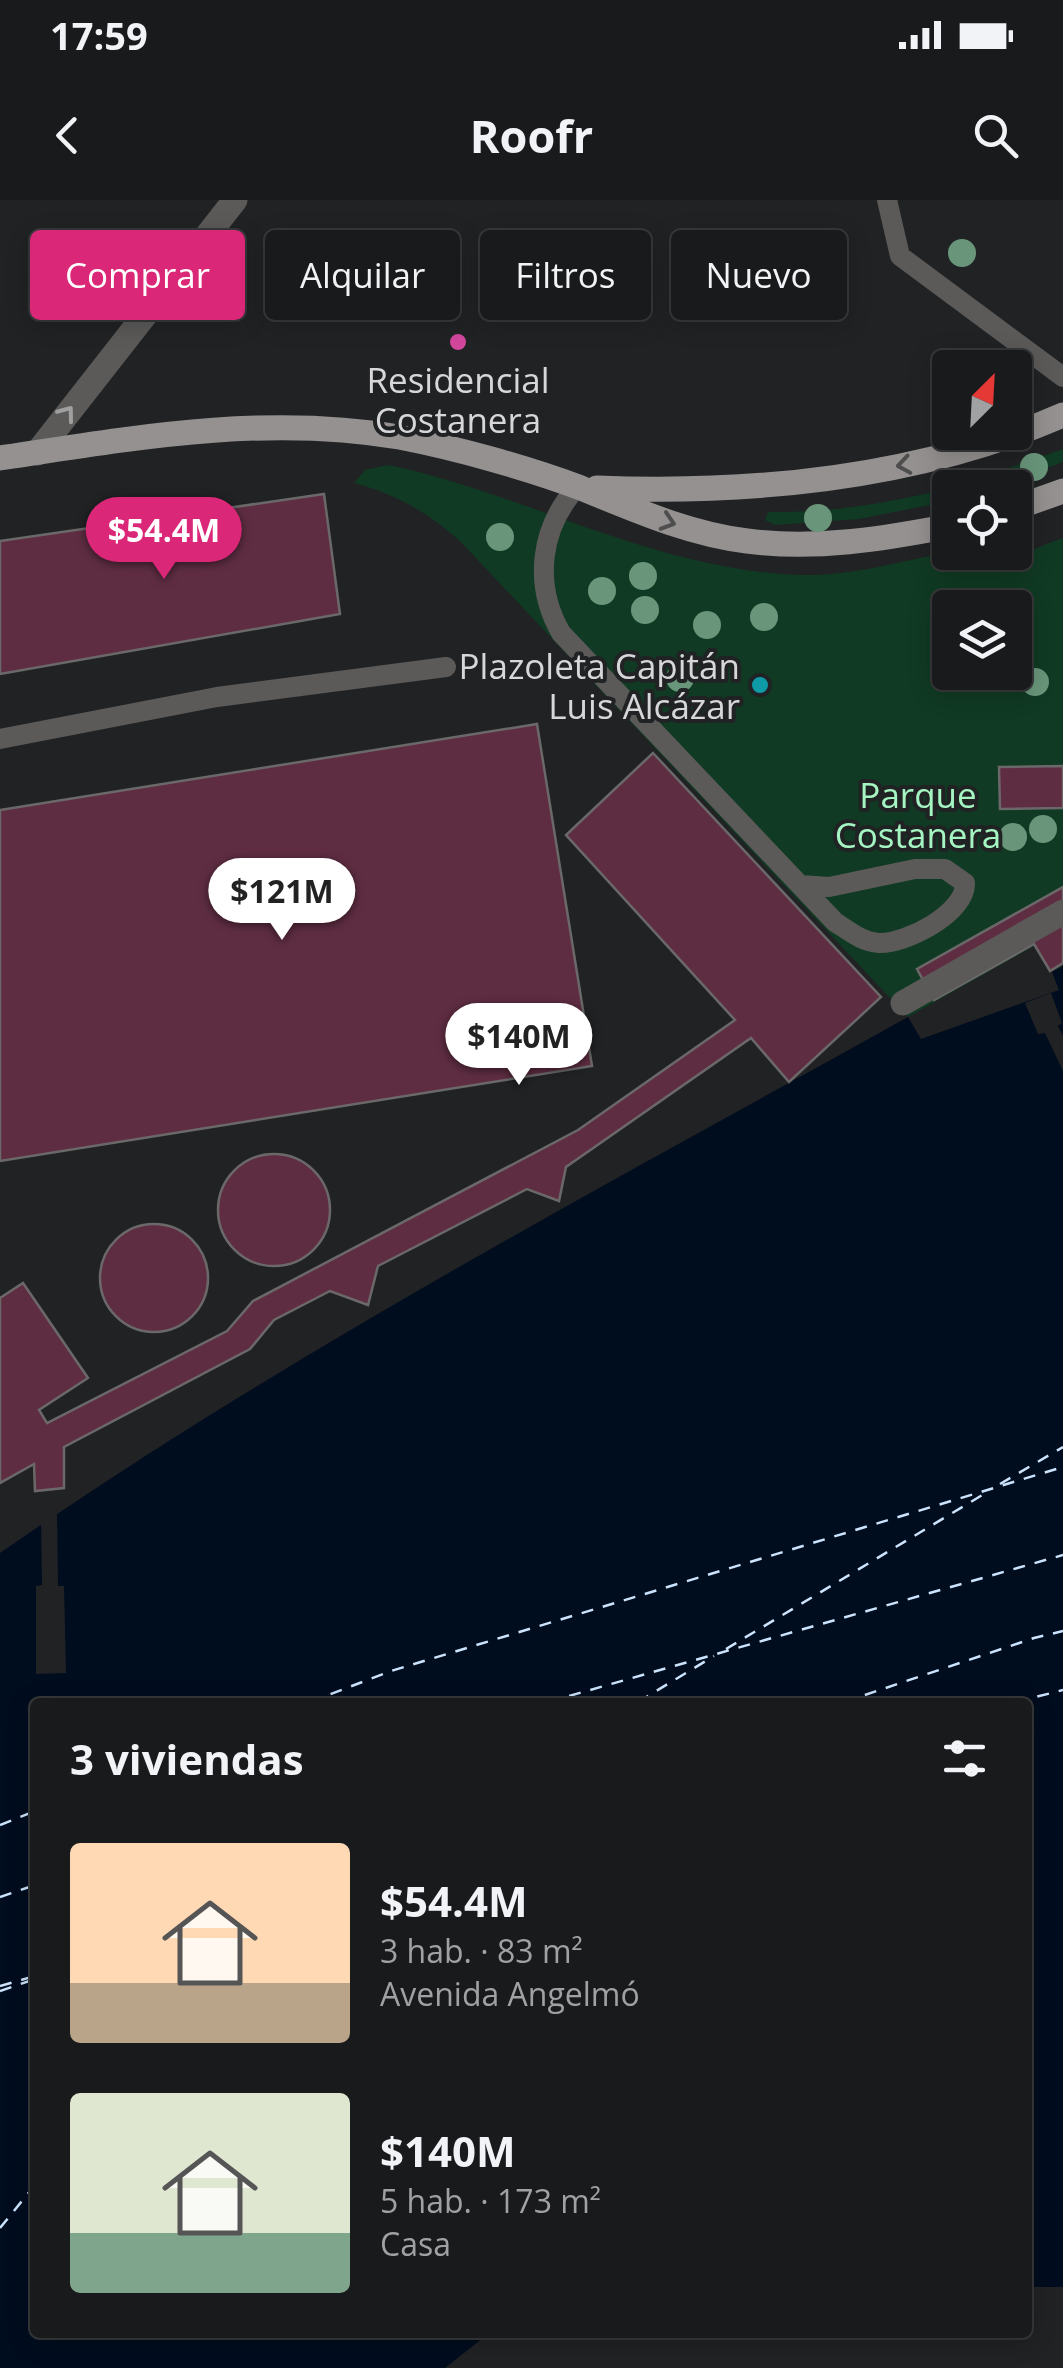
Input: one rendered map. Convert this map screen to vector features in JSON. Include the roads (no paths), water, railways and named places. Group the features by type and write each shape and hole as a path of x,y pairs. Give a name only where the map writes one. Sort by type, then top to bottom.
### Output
{"main road":[{"path":"577,487 706,486 829,476 942,458 1063,415"},
{"path":"0,458 200,431 318,428 429,444 577,487 678,526 744,541 786,545 852,542 932,529"},
{"path":"1032,502 1063,491"}],"street":[{"path":"37,453 235,200"},
{"path":"903,1003 1063,912"}],"lane":[{"path":"887,200 900,256 1063,376"},
{"path":"577,487 557,512 546,542 544,584 551,615 562,633 800,885 835,922 859,938 881,943 938,921 961,904 966,893 965,884 945,869 915,869 829,886 800,885"},
{"path":"0,740 218,697 446,667"}],"water":[{"path":"1063,966 1063,2287 1032,2287 1032,1698 30,1698 30,2338 483,2338 445,2368 0,2368 0,1553 109,1479 333,1340 908,1017 921,1039 1059,990 1052,972"}],"place":[{"name":"Residencial Costanera","path":"458,342"},
{"name":"Plazoleta Capitán Luis Alcázar","path":"760,685"}],"park label":[{"name":"Parque Costanera","path":"918,814"}]}
